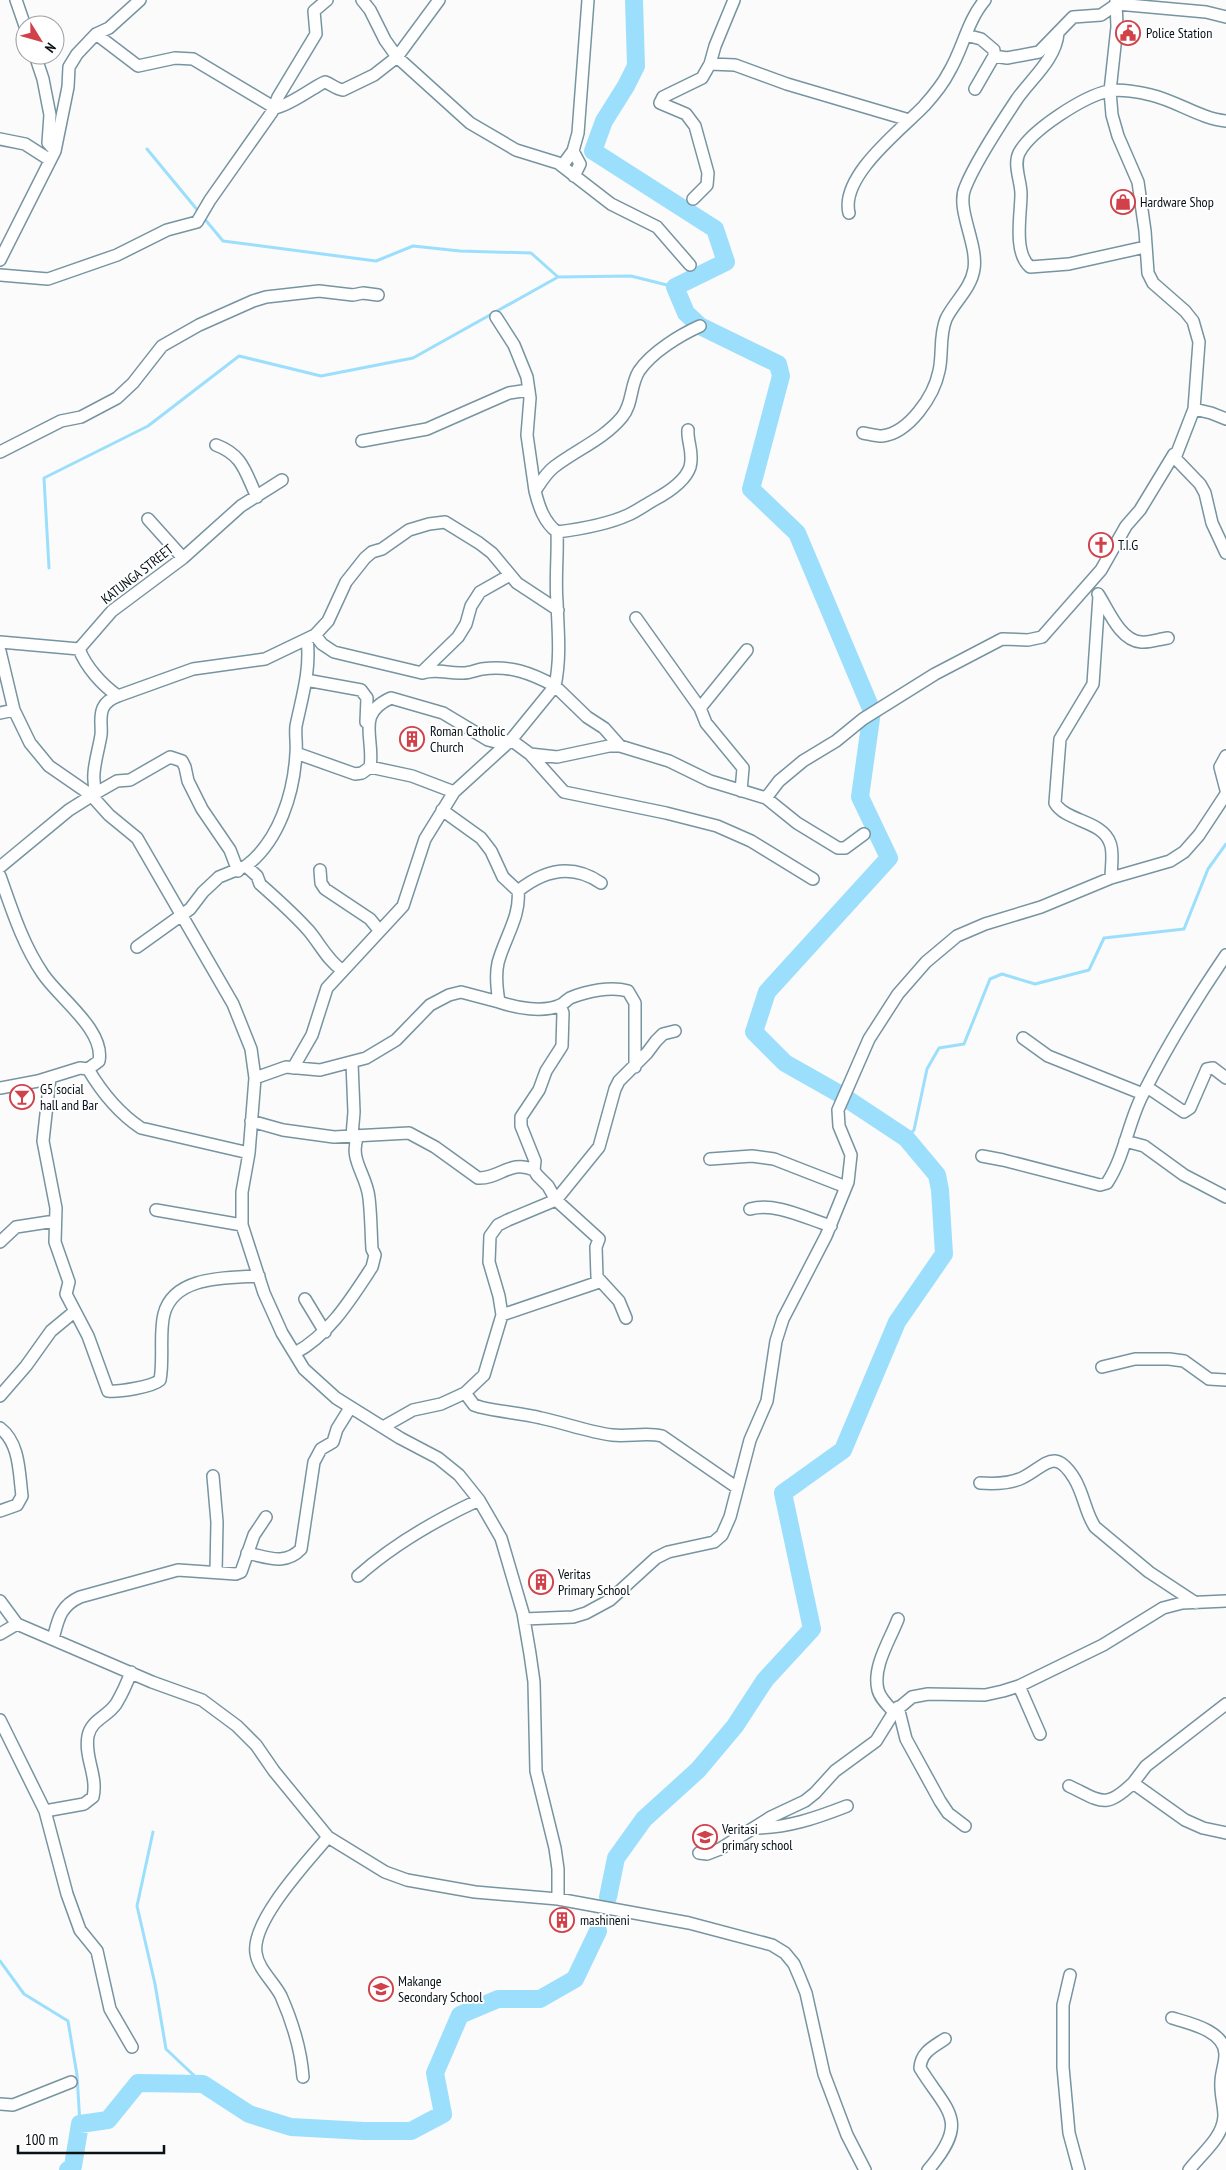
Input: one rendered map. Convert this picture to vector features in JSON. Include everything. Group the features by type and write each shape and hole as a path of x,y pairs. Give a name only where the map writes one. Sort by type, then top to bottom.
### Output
{"street":[{"path":"16,0 21,15"},
{"path":"0,260 53,155 68,87 69,68 77,54 96,34 109,28 140,0"},
{"path":"0,275 48,279 117,254 167,230 197,222 210,200 275,108 278,97 316,34 314,11 328,0"},
{"path":"362,0 370,10 384,40 397,57 470,123 516,150 552,160 611,204 658,227 690,265"},
{"path":"275,108 300,98 319,83 326,83 338,90 349,88 379,71 397,57 440,0"},
{"path":"562,166 573,151 580,117 588,0"},
{"path":"693,199 706,185 708,173 695,126 686,114 660,103 663,97 702,78 710,64 715,46 734,0"},
{"path":"849,212 846,203 849,194 865,167 877,152 931,98 949,73 969,24 985,0"},
{"path":"994,56 1007,58 1030,56 1046,47 1074,17 1101,15 1117,2 1226,16"},
{"path":"766,798 790,771 836,742 863,719 935,674 988,644 1002,639 1028,640 1042,637 1100,570 1126,526 1140,510 1174,454 1194,410 1200,349 1197,331 1185,310 1150,278 1145,264 1144,221 1138,182 1114,124 1110,91 1117,2"},
{"path":"863,433 880,436 890,434 915,415 930,398 939,372 946,320 974,271 973,246 965,213 964,189 1011,108 1050,57 1057,43 1058,33"},
{"path":"96,34 138,66 175,58 198,61 275,108"},
{"path":"966,35 990,44 994,56 975,89"},
{"path":"710,64 735,65 787,84 909,120"},
{"path":"38,65 50,115 48,143 53,155"},
{"path":"1145,247 1090,260 1030,268 1025,263 1022,254 1021,190 1017,162 1019,152 1046,125 1062,114 1110,91 1150,95 1194,110 1207,118 1226,121"},
{"path":"0,139 25,144 53,155"},
{"path":"573,151 580,164 574,176"},
{"path":"0,452 61,421 81,417 117,398 133,383 162,346 199,325 253,301 319,291 353,295 363,293 378,295"},
{"path":"293,1068 312,1035 327,988 403,906 425,839 454,792 511,740 555,686 560,640 557,532 544,517 535,491 527,435 529,390 518,355 496,317"},
{"path":"535,491 554,466 604,434 622,417 629,406 631,394 640,371 674,338 700,326"},
{"path":"362,441 427,429 509,393 529,390"},
{"path":"1194,410 1211,413 1226,419"},
{"path":"557,532 592,527 629,515 667,494 690,468 692,445 687,437 688,430"},
{"path":"216,445 230,451 239,461 256,497"},
{"path":"1174,454 1179,464 1200,484 1205,493 1212,523 1226,553"},
{"name":"KATUNGA STREET","path":"79,649 112,611 183,558 241,506 282,480"},
{"path":"148,518 183,558"},
{"path":"93,794 92,783 96,751 101,734 101,718 103,707 110,699 193,669 265,659 311,637 328,620 346,582 365,558 372,552 382,550 409,530 429,524 445,522 457,528 492,552 510,575 528,592 550,603 558,610"},
{"path":"422,673 458,637 466,624 471,606 480,592 510,575"},
{"path":"1090,582 1119,628 1134,641 1142,643 1168,638"},
{"path":"1099,596 1093,684 1060,739 1055,804 1060,812 1087,823 1105,836 1110,844 1111,878"},
{"path":"636,618 700,708 706,723 744,768 741,791"},
{"path":"311,637 334,652 422,673 434,669 442,672 465,674 484,669 518,669 555,686 587,717 604,728 620,746"},
{"path":"137,947 190,909 203,892 219,877 242,869 266,846 280,822 294,777 296,729 306,680 311,637"},
{"path":"0,642 79,649 82,658 109,690 118,696"},
{"path":"700,708 747,650"},
{"path":"0,651 1,663 14,710 37,753 48,766 93,794 144,847 173,903 182,915 232,1004 251,1049 255,1078 249,1154 242,1192 242,1225 258,1276 282,1333 310,1376 350,1408 448,1466 468,1485 501,1538 524,1619 534,1682 536,1771 555,1848 558,1869 558,1899"},
{"path":"306,680 360,690 365,693 367,698 366,721 368,725 370,767"},
{"path":"368,725 378,705 392,698 443,713 488,740 500,743 511,740"},
{"path":"0,713 14,710"},
{"path":"511,740 530,754 564,792 666,813 717,826 751,841 813,879"},
{"path":"530,754 557,758 620,746 669,761 692,774 766,798 797,823 838,848 845,848 864,834"},
{"path":"296,752 355,774 370,767 412,776 454,792"},
{"path":"1226,756 1220,767 1226,790"},
{"path":"0,867 28,845 46,827 93,794 117,781 130,780 163,759 176,758 186,767 188,782 202,809 242,869 257,876 260,884 300,922 321,945 334,965 342,970"},
{"path":"524,1619 573,1617 586,1613 610,1600 656,1558 668,1552 714,1542 722,1535 750,1440 767,1401 776,1341 783,1319 831,1226 846,1187 851,1167 851,1155 839,1126 838,1110 869,1039 890,1005 926,962 957,936 984,924 1041,908 1111,878 1170,861 1184,852 1226,794"},
{"path":"442,810 481,838 503,877 518,891 520,901 498,963 499,1002"},
{"path":"320,870 321,883 325,888 370,919 379,930"},
{"path":"518,891 545,873 561,871 588,874 601,883"},
{"path":"0,876 17,925 43,974 64,997 98,1042 99,1061 88,1069 80,1068 50,1078 0,1088"},
{"path":"982,1156 1100,1185 1107,1183 1145,1090 1202,989 1226,955"},
{"path":"255,1078 286,1067 320,1070 352,1062 379,1052 396,1040 430,1005 449,995 461,992 526,1008 560,1005 570,998 608,989 628,990 635,1003 635,1067"},
{"path":"534,1170 535,1161 524,1137 521,1117 539,1090 546,1071 562,1046 563,1023 560,1005"},
{"path":"383,1427 412,1410 441,1404 465,1393 484,1376 502,1315 499,1296 488,1262 490,1236 498,1225 556,1200 599,1147 615,1089 663,1034 675,1031"},
{"path":"1023,1038 1048,1056 1145,1090 1184,1112 1190,1108 1207,1069 1213,1068 1226,1078"},
{"path":"295,1354 324,1332 366,1277 374,1260 368,1190 365,1178 355,1161 352,1062"},
{"path":"88,1069 109,1097 141,1128 249,1154"},
{"path":"50,1078 42,1141 56,1208 54,1242 69,1282 66,1294 88,1336 104,1386 108,1391 143,1387 156,1384 160,1380 164,1313 178,1293 209,1280 258,1276"},
{"path":"252,1121 312,1135 355,1136 408,1133 429,1144 478,1178 484,1179 513,1166 521,1165 534,1170 556,1200 600,1239 596,1259 596,1272 599,1282 619,1301 626,1318"},
{"path":"1125,1141 1144,1146 1184,1174 1226,1197"},
{"path":"710,1160 752,1156 774,1159 846,1187"},
{"path":"750,1209 762,1206 779,1209 831,1226"},
{"path":"156,1210 242,1225"},
{"path":"0,1242 16,1226 55,1220"},
{"path":"502,1315 599,1282"},
{"path":"305,1299 324,1332"},
{"path":"0,1396 26,1366 51,1331 74,1312"},
{"path":"1102,1367 1134,1360 1169,1358 1184,1360 1209,1379 1226,1380"},
{"path":"465,1393 474,1405 480,1407 538,1417 613,1435 636,1436 654,1434 662,1436 736,1487"},
{"path":"246,1553 284,1560 293,1557 301,1549 314,1462 321,1449 333,1442 337,1429 350,1408"},
{"path":"0,1428 9,1436 14,1445 22,1496 17,1505 0,1511"},
{"path":"980,1483 1014,1481 1044,1463 1053,1460 1061,1463 1082,1491 1090,1519 1095,1527 1149,1572 1196,1603"},
{"path":"213,1476 217,1522 216,1572"},
{"path":"358,1576 376,1560 433,1522 479,1500"},
{"path":"53,1639 61,1611 69,1602 80,1597 178,1570 236,1574 241,1572 246,1553 266,1517"},
{"path":"699,1853 706,1854 720,1850 754,1828 805,1802 834,1771 876,1741 896,1710 912,1697 928,1694 985,1695 1019,1686 1103,1645 1163,1608 1182,1603 1226,1601"},
{"path":"0,1602 17,1624 202,1700 237,1726 256,1745 274,1771 328,1837 364,1862 407,1880 475,1892 558,1899 689,1923 772,1945 785,1954 800,1978 824,2074 847,2135 865,2170"},
{"path":"898,1619 882,1656 877,1682 878,1692 896,1710 906,1740 940,1801 948,1813 966,1826"},
{"path":"0,1634 17,1624"},
{"path":"45,1811 84,1804 93,1797 96,1785 88,1752 88,1735 93,1723 115,1705 131,1672"},
{"path":"1019,1686 1040,1734"},
{"path":"1069,1786 1099,1801 1110,1801 1117,1798 1133,1784 1146,1766 1226,1704"},
{"path":"0,1720 45,1811 67,1894 80,1930 98,1951 110,2009 132,2047"},
{"path":"1133,1784 1185,1820 1203,1828 1226,1833"},
{"path":"754,1828 774,1828 798,1824 847,1806"},
{"path":"304,2077 302,2058 280,1995 260,1964 256,1953 256,1942 265,1918 287,1887 328,1837"},
{"path":"1070,1976 1063,2005 1063,2068 1068,2134 1079,2170"},
{"path":"1172,2018 1198,2025 1213,2035 1222,2043 1225,2054 1221,2083 1223,2122 1213,2142 1189,2170"},
{"path":"928,2170 946,2144 951,2134 952,2122 949,2110 920,2068 920,2060 926,2051 945,2039"},
{"path":"0,2104 14,2105 71,2082"}],"waterway":[{"path":"608,1897 616,1858 644,1819 698,1770 735,1726 765,1680 812,1629 783,1493 843,1450 897,1322 944,1254 940,1190 937,1175 906,1138 838,1093 785,1063 754,1032 767,992 889,858 860,797 872,711 797,533 751,489 781,376 778,364 700,326 686,313 675,287 726,262 715,229 593,151 604,121 636,66 634,0"},
{"path":"147,149 199,212"},
{"path":"203,217 223,241 376,261 413,246 460,251 531,253 558,277"},
{"path":"49,568 44,478 148,426 239,356 321,376 413,358 558,277 631,276 675,287"},
{"path":"906,1138 914,1130 927,1069 939,1048 964,1044 990,979 1002,974 1035,984 1089,970 1104,938 1184,929 1208,869 1226,844"},
{"path":"153,1832 137,1906 155,1984 166,2049 203,2084"},
{"path":"68,2170 73,2166 80,2124 108,2120 138,2083 203,2084 249,2114 291,2127 364,2131 411,2131 443,2114 435,2073 460,2015 498,1999 540,1999 575,1979 598,1931"},
{"path":"0,1961 24,1994 68,2021 77,2075 80,2124"}],"place":[{"name":"Police Station","path":"1128,33"},
{"name":"Hardware Shop","path":"1123,202"},
{"name":"T.I.G","path":"1101,545"},
{"name":"Roman Catholic Church","path":"412,739"},
{"name":"G5 social hall and Bar","path":"22,1097"},
{"name":"Veritas Primary School","path":"541,1582"},
{"name":"Veritasi primary school","path":"705,1837"},
{"name":"mashineni","path":"562,1920"},
{"name":"Makange Secondary School","path":"381,1989"}]}
